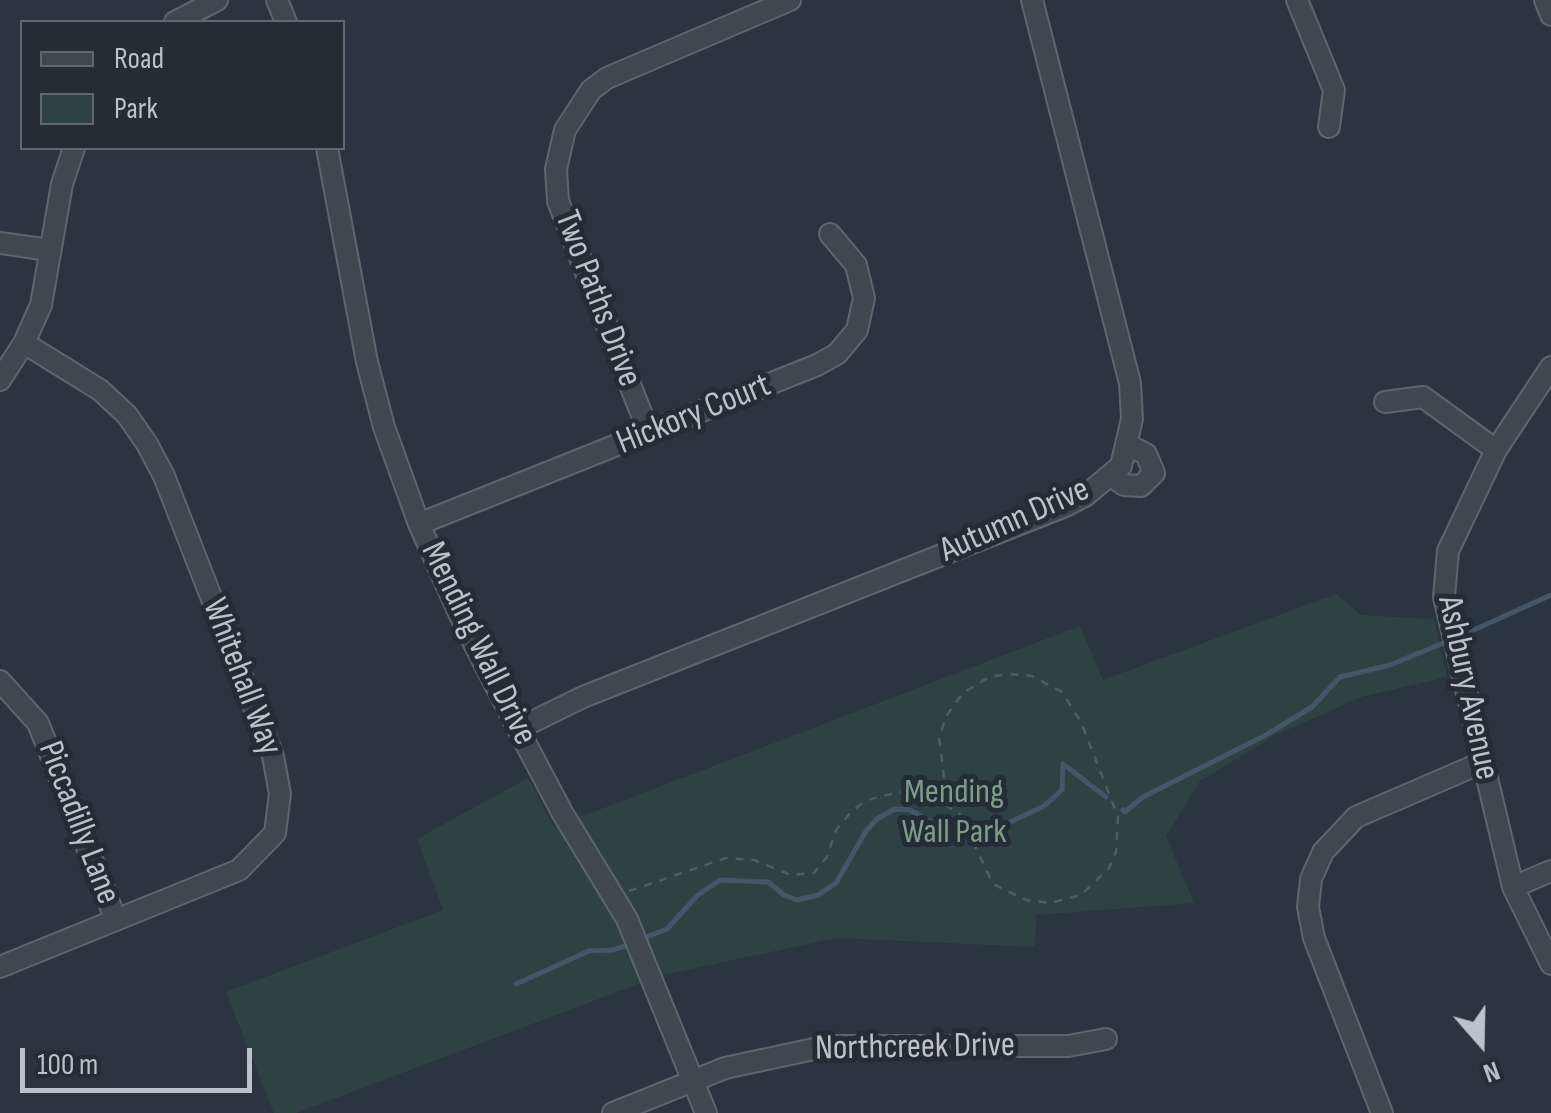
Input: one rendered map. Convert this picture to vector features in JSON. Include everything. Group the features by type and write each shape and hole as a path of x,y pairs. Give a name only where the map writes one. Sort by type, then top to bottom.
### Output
{"street":[{"path":"179,20 217,0"},
{"name":"Two Paths Drive","path":"649,433 558,201 556,169 565,130 592,90 607,78 790,0"},
{"name":"Autumn Drive","path":"518,729 583,697 1068,505 1121,466 1132,406 1130,382 1032,0"},
{"path":"1297,0 1334,90 1330,127"},
{"path":"1546,0 1551,15"},
{"path":"0,380 24,344 41,305 62,184 73,150"},
{"name":"Mending Wall Drive","path":"327,150 367,362 384,426 419,524 518,729 642,952 706,1113"},
{"name":"Hickory Court","path":"419,524 817,365 844,347 863,314 864,288 856,265 830,234"},
{"path":"0,244 49,250"},
{"name":"Whitehall Way","path":"0,967 239,870 275,833 280,794 276,770 164,476 148,444 127,415 100,390 24,344"},
{"name":"Ashbury Avenue","path":"1551,367 1496,450 1448,551 1444,597 1513,887 1551,964"},
{"path":"1385,402 1422,396 1496,450"},
{"path":"1110,475 1124,485 1140,486 1154,473 1146,454 1126,444"},
{"name":"Piccadilly Lane","path":"0,680 38,722 116,920"},
{"path":"1382,1113 1314,938 1308,907 1312,879 1323,852 1356,817 1481,763"},
{"path":"1513,887 1551,871"},
{"name":"Northcreek Drive","path":"613,1113 759,1059 828,1046 1068,1046 1106,1039"}],"path":[{"path":"1010,674 1032,676 1062,692 1074,708 1114,800 1118,844 1109,868 1081,894 1050,903 1014,896 993,884 946,780 939,736 954,704 972,686 989,677 1010,674"},
{"path":"613,896 726,858 754,860 791,875 807,875 824,862 842,821 867,800 899,792 939,792 946,780"},
{"path":"927,795 959,813"}],"green space":[{"name":"Mending Wall Park","path":"1336,594 1361,615 1434,619 1447,677 1361,697 1276,735 1200,781 1166,836 1194,903 1036,915 1035,947 837,938 662,975 296,1113 274,1113 226,992 443,910 417,839 528,778 554,827 1080,626 1103,680"}],"waterway":[{"path":"1465,634 1551,595"},
{"path":"1123,810 1312,707 1340,677 1390,665 1441,644"},
{"path":"649,936 667,929 698,895 720,880 768,882 797,900 818,895 836,883 866,831 895,809 910,810 951,833 963,835 1004,825 1044,806 1062,790 1063,764 1106,797"},
{"path":"516,984 589,951 625,946"}]}
